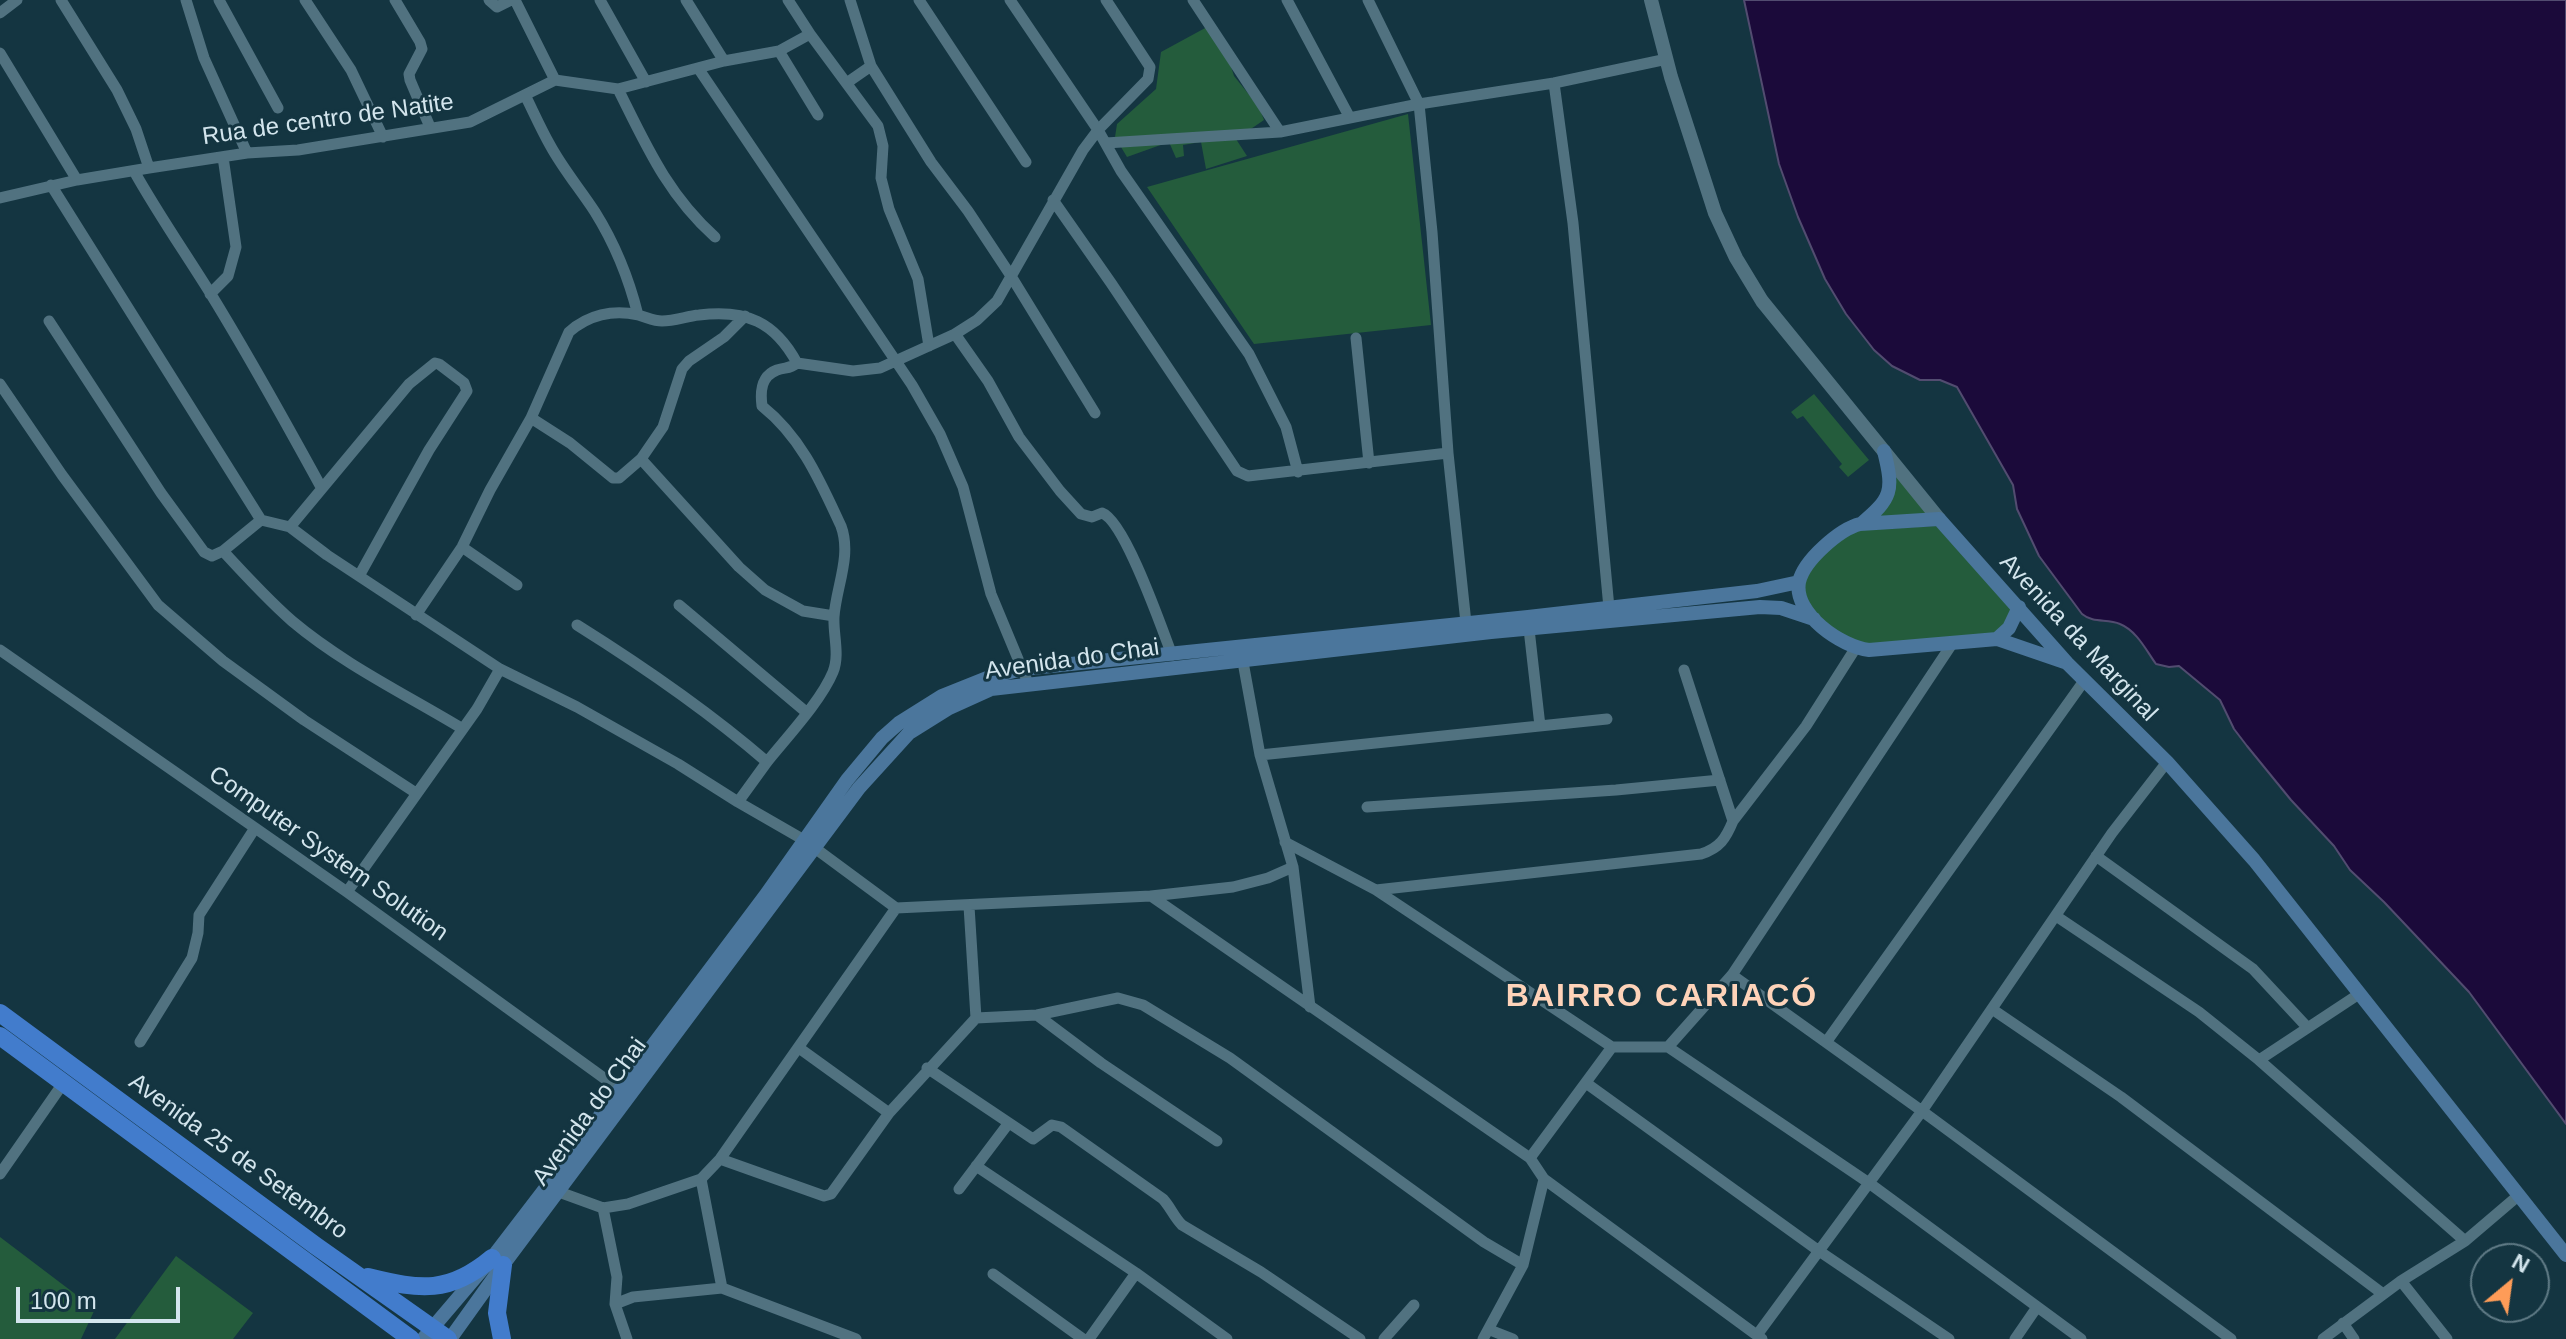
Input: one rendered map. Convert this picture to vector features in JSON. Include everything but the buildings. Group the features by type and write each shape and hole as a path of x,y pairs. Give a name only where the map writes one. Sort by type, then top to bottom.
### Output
{"highway":[{"name":"Avenida 25 de Setembro","path":"0,1013 89,1088 411,1339"},
{"name":"Avenida 25 de Setembro","path":"0,1036 64,1082 89,1088 361,1275 428,1333 449,1339"},
{"path":"361,1275 403,1284 441,1286 497,1261 497,1313 502,1339"}],"main road":[{"path":"1860,524 1881,507 1888,493 1889,471 1884,451"},
{"path":"1799,582 1807,566 1838,533 1848,527 1939,519"},
{"name":"Avenida da Marginal","path":"1939,519 2067,663 2167,762 2254,860 2566,1255"},
{"name":"Avenida do Chai","path":"449,1339 497,1261 809,844 909,733 971,697 1025,676 1172,655 1757,591 1799,582 1801,599 1814,619 1830,634 1855,649"},
{"name":"Avenida do Chai","path":"1025,676 1243,662 1529,629 1760,607 1781,608 1814,619"},
{"path":"1997,639 2009,628 2019,607"},
{"path":"1855,649 1997,639 2067,663"},
{"name":"Avenida do Chai","path":"428,1333 559,1192 624,1094"}],"street":[{"path":"0,13 17,0"},
{"path":"61,0 117,90 136,129 149,168"},
{"path":"186,0 204,58 247,153"},
{"path":"219,0 278,108"},
{"path":"305,0 351,70 383,137"},
{"path":"395,0 422,49 412,67 410,80 430,127"},
{"path":"489,0 497,7 513,0 555,80 618,89 724,61 779,51 810,34"},
{"path":"600,0 646,82"},
{"path":"686,0 724,61"},
{"path":"788,0 882,135 881,178 889,209 918,279 929,346"},
{"path":"850,0 871,66 931,162 1011,276 1095,413"},
{"path":"919,0 1026,162"},
{"path":"1010,0 1098,130 1121,171 1249,354 1286,427 1298,472"},
{"path":"797,363 853,371 880,368 955,334 977,320 997,301 1053,200 1098,130 1148,79 1151,72 1147,61 1106,0"},
{"path":"1193,0 1280,132"},
{"path":"1287,0 1350,118"},
{"path":"1368,0 1419,104 1448,453 1466,623"},
{"name":"Avenida da Marginal","path":"1651,0 1715,213 1736,258 1762,301 1939,519"},
{"path":"779,51 818,115"},
{"path":"0,53 77,180"},
{"path":"1106,143 1280,132 1419,104 1554,83 1667,59"},
{"path":"848,82 871,66"},
{"path":"698,68 896,361 940,434 963,487 991,594 1025,676"},
{"name":"Rua de centro de Natite","path":"0,198 51,185 149,168 247,153 298,150 470,122 555,80"},
{"path":"1554,83 1573,223 1609,608"},
{"path":"618,89 651,157 675,195 715,237"},
{"path":"525,95 550,145 609,238 631,286 638,315"},
{"path":"210,294 228,276 236,247 223,157"},
{"path":"134,171 157,213 210,294 321,487"},
{"path":"51,185 261,520"},
{"path":"1053,200 1233,468 1248,476 1448,453"},
{"path":"416,615 462,547 531,418 569,332 580,322 617,312 662,321 727,312 766,326 786,343 797,363"},
{"path":"531,418 570,443 613,478 623,476 641,459 663,427 682,369 724,337 745,316"},
{"path":"49,321 197,545 212,556 223,551 261,520 290,527 500,669 577,707 653,750 809,844 896,908 1151,896 1233,887 1268,878 1293,867"},
{"path":"955,334 988,381 1019,437 1060,491 1081,514 1092,517 1102,513 1112,520 1130,550 1172,655"},
{"path":"1356,338 1369,463"},
{"path":"290,527 409,384 435,363 442,365 464,383 467,391 429,450 359,576"},
{"path":"738,802 806,712 836,663 834,616 846,549 845,536 809,462 788,428 762,406 763,383 776,371 793,368 797,363"},
{"path":"0,384 62,475 158,605 223,661 304,720 416,793"},
{"path":"641,459 739,567 765,590 803,611 834,616"},
{"path":"462,547 517,585"},
{"path":"223,551 259,591 294,623 342,657 463,729"},
{"path":"679,605 806,712"},
{"path":"577,625 728,728 767,762"},
{"path":"1529,629 1540,726"},
{"path":"1668,1047 1732,975 1952,644"},
{"path":"1376,890 1701,854 1714,850 1726,838 1733,821 1806,726 1855,649"},
{"name":"Computer System Solution","path":"0,650 347,892 624,1094"},
{"path":"1243,662 1260,755 1293,867 1310,1007"},
{"path":"347,892 463,729 500,669"},
{"path":"1684,670 1733,821"},
{"path":"1827,1041 2084,681"},
{"path":"1260,755 1607,719"},
{"path":"1151,896 1530,1158 1544,1179 1760,1337 1922,1111 2096,856 2167,762"},
{"path":"1367,807 1720,780"},
{"path":"140,1042 192,958 199,915 255,828"},
{"path":"1285,842 1376,890 1612,1047 1668,1047 1869,1183 2081,1339"},
{"path":"2096,856 2253,969 2307,1027"},
{"path":"969,906 976,1018"},
{"path":"559,1192 603,1208 628,1204 701,1179 720,1159 896,908"},
{"path":"2056,916 2199,1012 2259,1060 2465,1241"},
{"path":"1732,975 1827,1041 2231,1339"},
{"path":"2259,1060 2359,994"},
{"path":"720,1159 824,1196 831,1194 889,1113 976,1018 1037,1015 1118,998 1143,1005 1230,1058 1484,1242 1523,1265"},
{"path":"1992,1009 2121,1097 2383,1294"},
{"path":"1037,1015 1101,1063 1217,1141"},
{"path":"1530,1158 1612,1047"},
{"path":"799,1048 889,1113"},
{"path":"927,1068 1033,1139 1052,1125 1061,1127 1163,1199 1182,1225 1261,1272 1360,1339"},
{"path":"0,1174 64,1082"},
{"path":"1586,1083 1819,1251 1949,1339"},
{"path":"959,1189 1008,1124"},
{"path":"976,1166 1136,1273 1227,1339"},
{"path":"701,1179 722,1288"},
{"path":"1513,1339 1486,1334 1523,1265 1544,1179"},
{"path":"2323,1339 2401,1281 2465,1241 2519,1195"},
{"path":"603,1208 617,1277 615,1304 627,1339"},
{"path":"993,1274 1086,1339 1136,1273"},
{"path":"2401,1281 2447,1339"},
{"path":"615,1304 633,1297 722,1288 856,1339"},
{"path":"1384,1339 1414,1305"},
{"path":"2015,1339 2037,1307"},
{"path":"2343,1323 2354,1339"}],"green space":[{"path":"1207,27 1226,51 1234,76 1259,107 1264,120 1236,139 1247,156 1206,169 1201,142 1183,145 1184,156 1176,158 1169,142 1127,157 1115,137 1117,124 1156,89 1161,52"},
{"path":"1408,114 1431,325 1254,344 1147,187"},
{"path":"1814,394 1869,460 1848,477 1839,467 1842,464 1803,416 1797,419 1791,412"},
{"path":"1890,464 1931,515 1870,520 1885,509"},
{"path":"1936,526 2010,605 2011,613 1997,635 1869,647 1826,627 1804,597 1803,583 1812,566 1843,535 1860,530"},
{"path":"0,1237 95,1309 81,1339 0,1339"},
{"path":"176,1256 253,1313 233,1339 115,1339"}],"shaded area":[{"path":"1744,0 2566,0 2566,1124 2469,992 2350,870 2334,846 2291,800 2234,729 2220,700 2179,666 2156,664 2141,641 2126,627 2082,614 2039,556 2017,509 2013,485 1957,387 1940,380 1920,380 1892,366 1874,350 1846,314 1825,279 1779,164"}],"district":[{"name":"BAIRRO CARIACÓ","path":"1662,997"}]}
